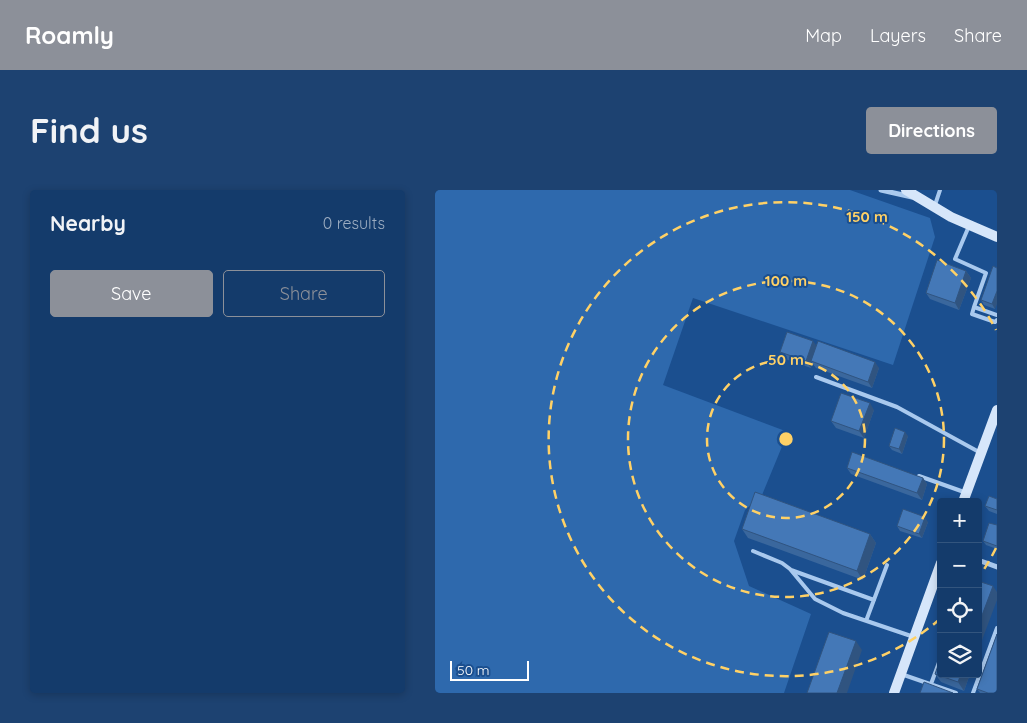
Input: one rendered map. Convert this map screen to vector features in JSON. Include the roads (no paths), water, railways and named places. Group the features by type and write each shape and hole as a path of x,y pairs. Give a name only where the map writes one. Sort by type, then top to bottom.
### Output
{"main road":[{"path":"906,190 934,208 969,226 997,237"},
{"path":"965,497 997,410"},
{"path":"894,693 937,574"}],"street":[{"path":"881,190 919,199"},
{"path":"982,561 997,567"}],"lane":[{"path":"934,208 940,190"},
{"path":"969,226 955,259 986,272"},
{"path":"994,268 986,272 972,314 995,322 997,320"},
{"path":"983,280 992,284"},
{"path":"979,293 987,296"},
{"path":"974,307 997,315"},
{"path":"816,378 897,407 981,453"},
{"path":"910,473 965,497"},
{"path":"753,551 782,563 790,569 815,599 866,621 914,637"},
{"path":"866,621 887,565"},
{"path":"790,569 874,600"},
{"path":"973,693 997,628"},
{"path":"931,684 937,668"},
{"path":"901,674 956,693"}]}
